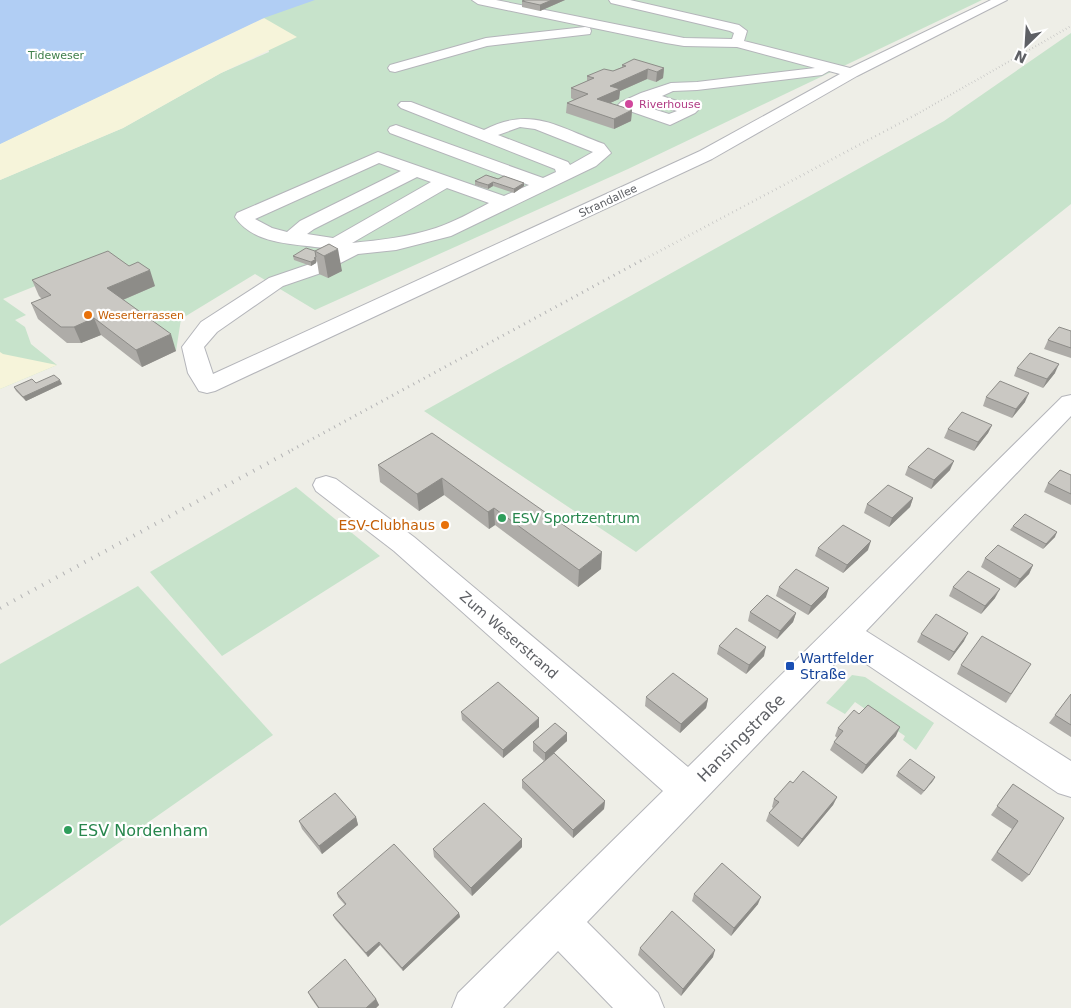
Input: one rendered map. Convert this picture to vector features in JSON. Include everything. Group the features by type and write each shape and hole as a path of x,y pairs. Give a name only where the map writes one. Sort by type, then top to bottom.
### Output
{"street":[{"path":"478,0 684,42 737,43 844,71"},
{"path":"506,7 522,0"},
{"path":"616,0 734,28 740,31 737,43"},
{"name":"Strandallee","path":"344,246 314,269 276,282 209,327 192,347 200,373 207,386 706,155 844,71 1001,0"},
{"path":"395,68 486,42 612,28"},
{"path":"646,96 671,87 844,71"},
{"path":"406,105 562,166 566,174"},
{"path":"485,136 512,124 529,123 602,151 602,154 566,174 543,184 505,203 444,232 396,244 344,246 291,238 270,234 248,224 244,218 378,157 505,203"},
{"path":"396,130 543,184"},
{"path":"291,238 307,225 416,170"},
{"path":"344,246 446,181"},
{"name":"Hansingstraße","path":"473,1008 688,790 846,634 1071,402"},
{"name":"Zum Weserstrand","path":"326,485 404,544 688,790"},
{"path":"846,634 1071,781"},
{"path":"558,922 643,1008"}],"green space":[{"path":"0,0 982,0 628,169 315,310 255,274 181,319 176,351 113,304 38,285 3,299 26,315 15,320 25,327 31,344 57,365 0,389 0,180 123,128 221,73 269,52 263,18 0,144"},
{"path":"1071,33 1071,204 636,552 424,411 944,121"},
{"path":"296,487 380,556 222,656 150,572"},
{"name":"ESV Nordenham","path":"138,586 273,735 0,926 0,664"},
{"path":"852,675 865,677 934,723 916,750 903,740 905,736 855,702 845,714 826,703"}],"sand":[{"path":"264,18 297,37 221,73 123,128 0,180 0,144"},
{"path":"0,352 3,354 57,365 0,389"}],"water":[{"name":"Tideweser","path":"0,0 315,0 264,18 0,144"}],"building":[{"path":"552,0 540,5 522,1"},
{"path":"634,59 664,68 657,72 648,69 610,86 620,89 597,99 632,110 614,119 567,103 588,94 571,88 594,78 587,76 604,69 613,71 626,66 622,65"},
{"path":"486,175 498,179 504,176 524,183 514,189 493,182 488,185 475,181"},
{"path":"329,244 338,249 324,256 315,251"},
{"path":"306,248 315,251 316,257 314,258 316,259 311,262 293,256"},
{"name":"Weserterrassen","path":"108,251 129,266 138,262 150,270 107,288 171,334 136,350 94,318 74,327 61,327 31,303 51,295 32,280"},
{"path":"1059,327 1071,331 1071,348 1048,340"},
{"path":"1030,353 1059,364 1047,379 1017,368"},
{"path":"54,375 60,380 23,397 14,387 32,379 36,383"},
{"path":"1000,381 1029,393 1016,409 986,397"},
{"path":"962,412 992,425 978,442 948,429"},
{"path":"432,433 602,552 579,570 494,508 488,512 442,478 417,494 378,465"},
{"path":"928,448 954,461 934,480 908,467"},
{"path":"1060,470 1071,475 1071,494 1048,483"},
{"path":"888,485 913,498 892,518 867,504"},
{"path":"1025,514 1057,532 1046,544 1013,526"},
{"path":"843,525 871,541 847,565 818,548"},
{"path":"998,545 1033,565 1020,579 985,558"},
{"path":"796,569 829,588 811,606 779,587"},
{"path":"968,571 1000,589 985,606 953,587"},
{"path":"767,595 796,613 780,631 750,612"},
{"path":"936,614 968,633 954,652 921,634"},
{"path":"736,628 766,647 749,665 719,646"},
{"path":"982,636 1031,664 1011,694 961,665"},
{"path":"673,673 708,699 681,724 646,697"},
{"path":"498,682 539,718 503,750 461,712"},
{"path":"1071,694 1071,725 1055,715"},
{"path":"868,705 900,727 866,765 834,742 843,731 838,728 854,710 859,714"},
{"path":"555,723 567,733 545,753 533,742"},
{"path":"554,753 605,801 573,830 522,780"},
{"path":"910,759 935,777 924,791 898,772"},
{"path":"803,771 837,797 802,839 769,813 779,802 774,799 790,781 793,783"},
{"path":"1013,784 1064,818 1029,875 997,852 1018,821 997,806"},
{"path":"335,793 356,817 319,846 299,821"},
{"path":"484,803 522,839 471,888 433,849"},
{"path":"394,844 459,913 402,968 379,942 366,953 333,915 346,904 337,893"},
{"path":"722,863 761,897 734,928 694,894"},
{"path":"672,911 715,950 683,989 640,948"},
{"path":"345,959 376,999 366,1008 319,1008 308,992"}],"railway":[{"path":"917,114 1071,26"},
{"path":"641,261 919,113"},
{"path":"292,450 644,259"},
{"path":"0,608 294,449"}],"place":[{"name":"Riverhouse","path":"629,104"},
{"name":"Weserterrassen","path":"88,315"},
{"name":"ESV Sportzentrum","path":"502,518"},
{"name":"ESV-Clubhaus","path":"445,525"},
{"name":"Wartfelder Straße","path":"790,666"},
{"name":"ESV Nordenham","path":"68,830"}]}
